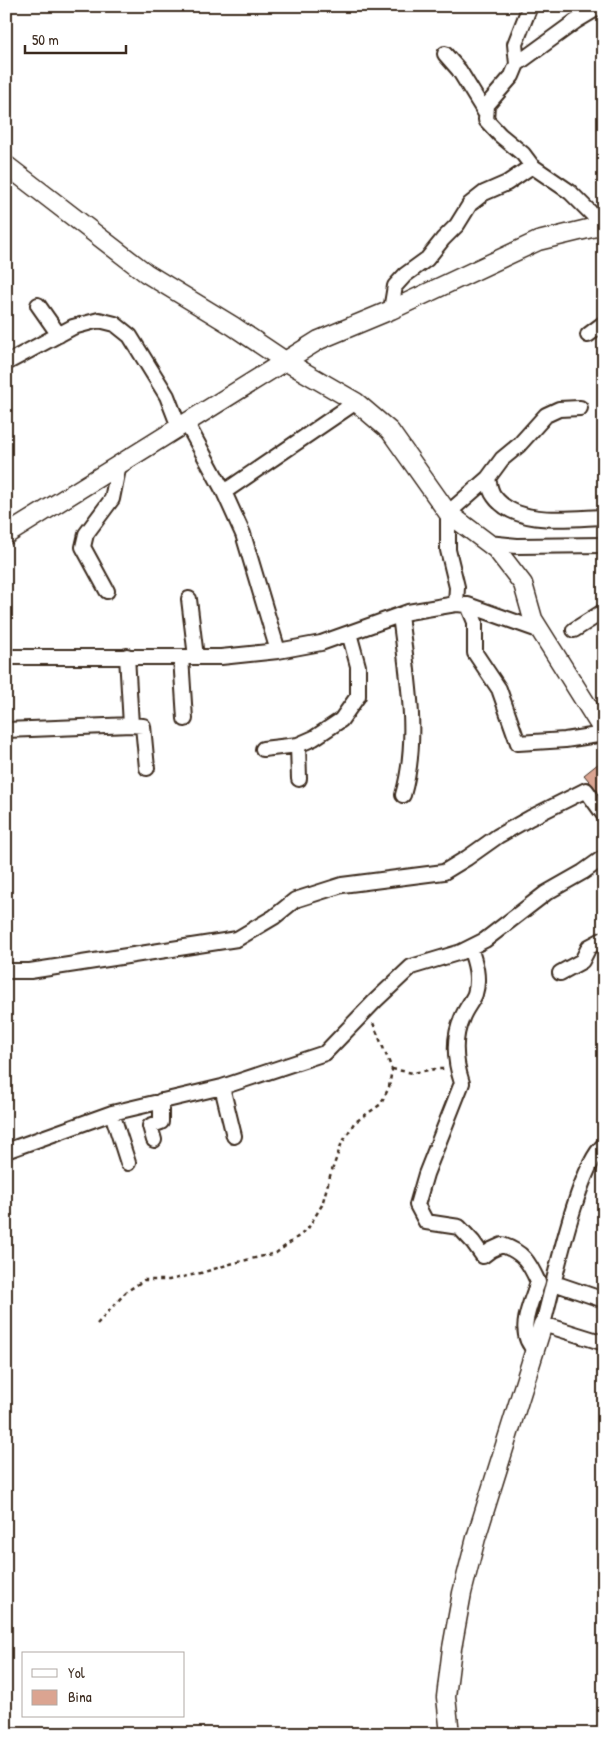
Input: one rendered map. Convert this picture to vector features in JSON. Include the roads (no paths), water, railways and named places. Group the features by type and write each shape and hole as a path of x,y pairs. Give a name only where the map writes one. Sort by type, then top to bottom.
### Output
{"street":[{"path":"530,6 516,44 517,64 512,76 487,105 486,120 500,135 523,154 532,166 570,192 603,225"},
{"path":"517,64 601,6"},
{"path":"445,54 458,70 486,114"},
{"path":"6,165 146,273 233,326 285,361 356,402 390,431 448,513 496,550 524,584 532,619 604,733 565,740 518,743 498,689 475,653 475,622 462,604 448,550 448,513 488,478 502,459 519,445 546,415 559,409 580,408"},
{"path":"391,310 395,286 405,275 427,258 457,225 470,204 484,193 532,166"},
{"path":"6,535 318,340 391,310 538,241 603,225"},
{"path":"38,305 59,334"},
{"path":"6,363 73,327 99,320 115,324 130,336 224,492 244,534 278,651"},
{"path":"588,335 604,323"},
{"path":"224,492 356,402"},
{"path":"107,591 83,546 86,534 112,499 119,464"},
{"path":"488,478 493,495 507,509 524,515 540,518 604,517"},
{"path":"488,543 517,546 604,545"},
{"path":"189,599 196,657"},
{"path":"6,656 220,657 278,651 321,643 408,612 462,604 541,631"},
{"path":"574,630 604,611"},
{"path":"400,615 413,717 408,778 403,795"},
{"path":"262,749 298,746 341,720 358,696 358,666 350,633"},
{"path":"127,656 131,725"},
{"path":"181,657 185,719"},
{"path":"6,730 143,726 147,768"},
{"path":"298,746 299,779"},
{"path":"6,971 30,970 237,939 274,917 295,900 342,885 444,872 498,836 586,790 604,815"},
{"path":"6,1151 112,1113 222,1087 325,1053 411,967 461,952 485,940 546,893 583,872 604,857"},
{"path":"560,973 582,961 590,947 604,939"},
{"path":"470,948 477,969 475,993 462,1018 456,1038 457,1069 462,1083 426,1174 418,1205 426,1222 458,1228 473,1242 483,1256 502,1245 516,1250 531,1265 538,1282 524,1330 529,1345 535,1350"},
{"path":"222,1087 234,1136"},
{"path":"154,1140 150,1126 162,1122 161,1101"},
{"path":"112,1113 128,1163"},
{"path":"450,1734 446,1697 452,1648 462,1593 476,1538 543,1324 585,1175 598,1149 604,1144"},
{"path":"554,1283 604,1300"},
{"path":"543,1324 604,1343"}]}
